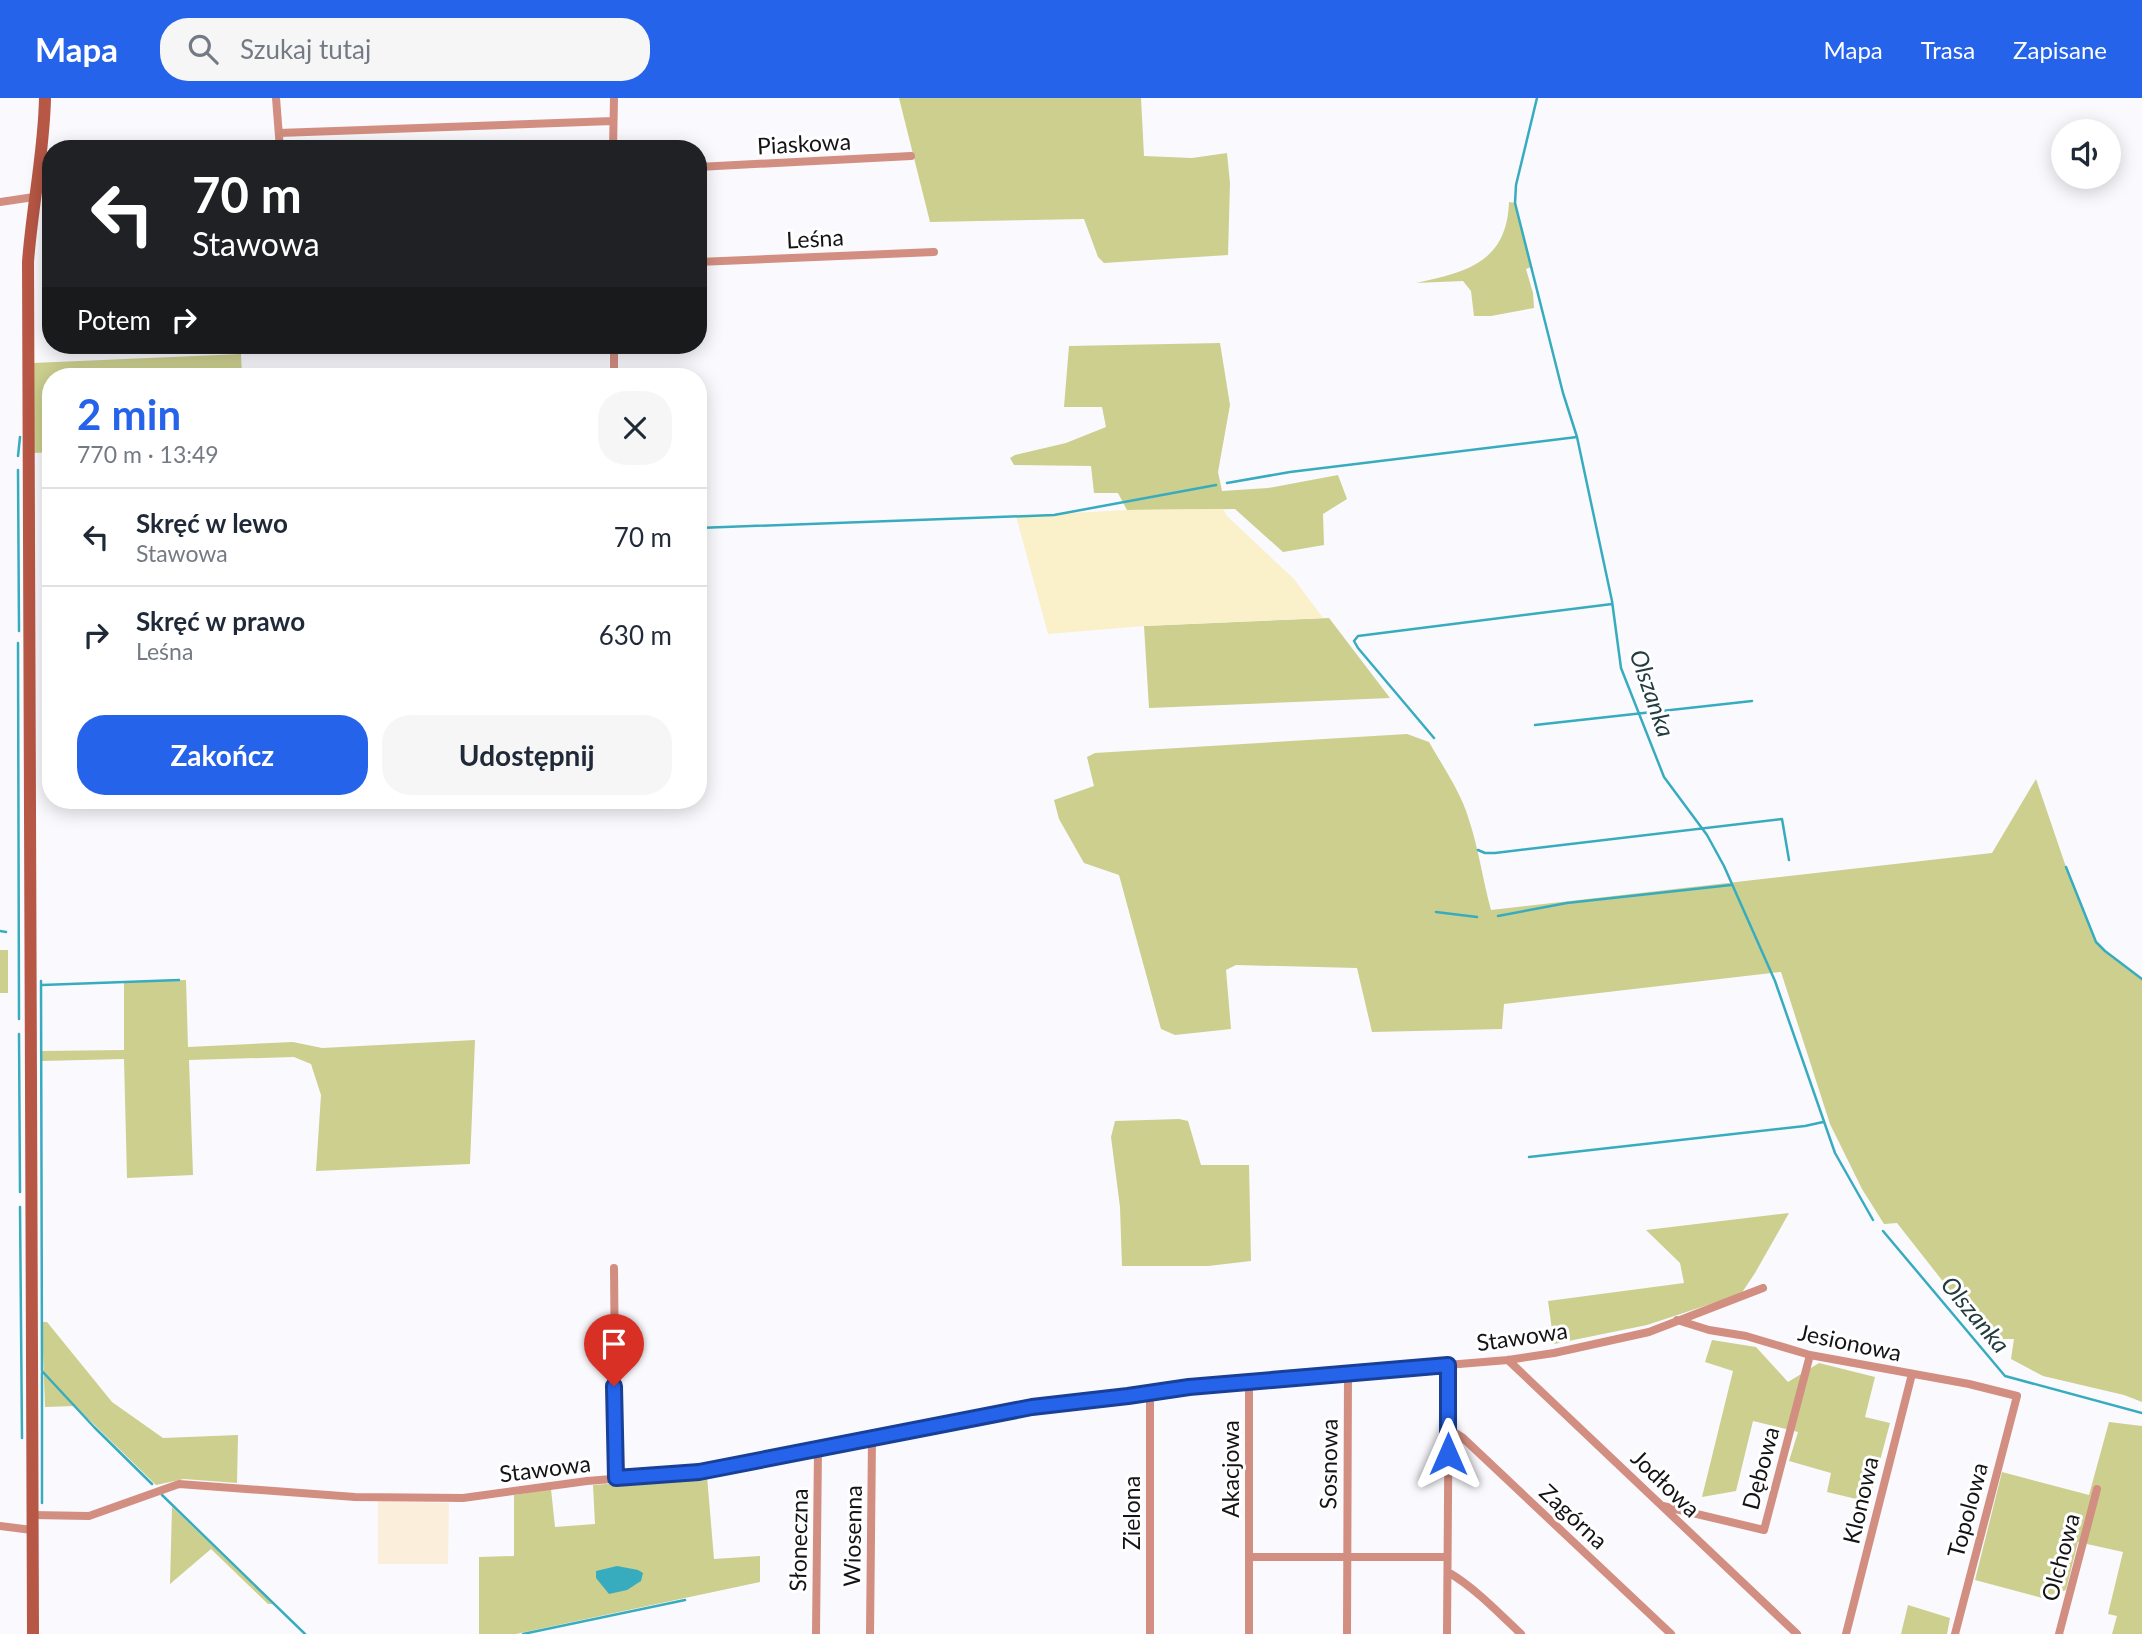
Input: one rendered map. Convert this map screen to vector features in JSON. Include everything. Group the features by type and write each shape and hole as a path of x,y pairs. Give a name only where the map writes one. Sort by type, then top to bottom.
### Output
{"main road":[{"path":"43,140 45,98"},
{"path":"33,1634 27,387 28,262 42,148"}],"street":[{"path":"276,98 279,140"},
{"path":"613,140 614,98"},
{"path":"279,133 613,121"},
{"name":"Piaskowa","path":"707,167 911,156"},
{"path":"0,202 34,197"},
{"name":"Leśna","path":"707,262 934,252"},
{"path":"614,1268 616,1478"},
{"name":"Stawowa","path":"32,1515 89,1516 179,1484 355,1497 463,1498 616,1478 699,1472 1032,1407 1249,1381 1508,1360 1649,1332 1763,1288"},
{"name":"Jesionowa","path":"1677,1320 1810,1355 1969,1384 2017,1396"},
{"name":"Dębowa","path":"1662,1506 1764,1530 1810,1355"},
{"name":"Jodłowa","path":"1508,1360 1797,1634"},
{"path":"1447,1634 1448,1365"},
{"name":"Sosnowa","path":"1347,1634 1348,1372"},
{"name":"Klonowa","path":"1846,1634 1912,1374"},
{"name":"Akacjowa","path":"1249,1381 1249,1634"},
{"name":"Zielona","path":"1150,1393 1150,1634"},
{"name":"Topolowa","path":"1955,1634 2017,1396"},
{"name":"Zagórna","path":"1448,1428 1462,1437 1671,1634"},
{"name":"Wiosenna","path":"870,1634 872,1438"},
{"name":"Słoneczna","path":"816,1633 818,1448"},
{"name":"Olchowa","path":"2059,1634 2097,1489"},
{"path":"0,1525 32,1530"},
{"path":"1249,1557 1447,1557"},
{"path":"1448,1572 1461,1579 1521,1634"}],"shaded area":[{"path":"378,1501 449,1503 448,1564 378,1564"}],"green space":[{"path":"899,98 1141,98 1144,156 1192,158 1227,153 1230,183 1228,255 1104,263 1098,257 1084,219 930,222"},
{"path":"1509,202 1515,203 1531,267 1526,269 1534,308 1491,316 1474,316 1471,291 1463,281 1416,283 1452,274 1481,261 1501,238 1507,222"},
{"path":"1220,343 1230,405 1218,472 1222,491 1268,488 1338,475 1347,499 1323,514 1324,545 1283,552 1235,509 1127,510 1118,493 1094,493 1091,466 1014,465 1010,458 1066,443 1106,427 1102,407 1064,407 1069,346"},
{"path":"241,354 242,368 42,368 42,453 34,453 33,363"},
{"path":"1329,618 1390,698 1149,708 1144,626"},
{"path":"1407,734 1429,742 1466,810 1491,910 1992,853 2036,779 2066,867 2096,942 2142,979 2142,1402 2124,1395 2043,1376 2011,1359 2014,1339 2003,1339 1967,1312 1897,1223 1884,1224 1862,1189 1830,1124 1781,972 1504,1004 1502,1029 1372,1032 1357,968 1236,965 1226,970 1231,1029 1175,1035 1161,1029 1119,875 1084,863 1059,819 1054,800 1094,786 1087,757 1095,753"},
{"path":"0,950 8,950 8,993 0,993"},
{"path":"186,980 188,1047 293,1042 322,1048 475,1040 470,1164 316,1171 321,1095 311,1064 294,1057 189,1060 193,1175 127,1178 124,1059 42,1061 42,1051 124,1050 124,982"},
{"path":"1115,1121 1188,1121 1201,1165 1249,1165 1251,1261 1208,1266 1122,1266 1120,1207 1111,1137"},
{"path":"1789,1213 1741,1294 1647,1325 1554,1344 1548,1301 1684,1283 1680,1263 1646,1230"},
{"path":"42,1322 47,1322 112,1402 163,1438 238,1435 237,1483 184,1479 156,1485 75,1406 45,1407"},
{"path":"1712,1340 1756,1347 1788,1382 1819,1363 1875,1377 1865,1417 1890,1423 1869,1502 1827,1492 1831,1473 1789,1461 1798,1432 1753,1421 1736,1491 1702,1497 1733,1371 1705,1362"},
{"path":"2109,1422 2142,1426 2142,1634 2112,1634 2117,1616 2108,1614 2123,1552 2078,1542 2066,1590 2042,1598 1975,1580 2002,1472 2089,1495"},
{"path":"707,1476 714,1559 760,1556 760,1582 516,1634 479,1634 479,1557 514,1556 514,1495 551,1489 555,1527 595,1524 593,1485"},
{"path":"172,1507 274,1604 268,1604 211,1549 170,1584"},
{"path":"1908,1605 1950,1618 1947,1634 1901,1634"}],"sand":[{"path":"1223,509 1227,516 1294,579 1323,618 1144,626 1048,634 1016,516 1127,510"}],"water":[{"path":"617,1566 643,1573 641,1581 627,1590 609,1594 596,1578 596,1571"}],"waterway":[{"name":"Olszanka","path":"1537,98 1516,185 1515,203 1563,393 1577,437 1612,601 1621,668 1664,777 1707,835 1724,866 1775,981 1835,1153 1873,1220"},
{"path":"18,456 20,437"},
{"path":"1227,483 1290,472 1577,437"},
{"path":"18,470 19,631"},
{"path":"707,528 1054,515 1216,485"},
{"path":"1434,738 1358,648 1354,641 1358,636 1612,604"},
{"path":"18,643 19,1019"},
{"path":"1535,725 1752,701"},
{"path":"1478,850 1495,853 1782,819 1789,860"},
{"path":"2066,867 2096,942 2142,979"},
{"path":"1498,916 1567,903 1731,885"},
{"path":"1436,912 1477,917"},
{"path":"0,931 6,932"},
{"path":"42,985 179,980"},
{"path":"41,981 42,1371 152,1484"},
{"path":"19,1034 20,1192"},
{"path":"1529,1157 1823,1122"},
{"path":"20,1207 22,1438"},
{"name":"Olszanka","path":"1883,1231 2005,1376 2142,1413"},
{"path":"42,1373 42,1503"},
{"path":"162,1495 305,1634"},
{"path":"523,1634 685,1600"}],"route":[{"path":"614,1386 616,1478 699,1472 1032,1407 1189,1387 1448,1365 1448,1454"}]}
